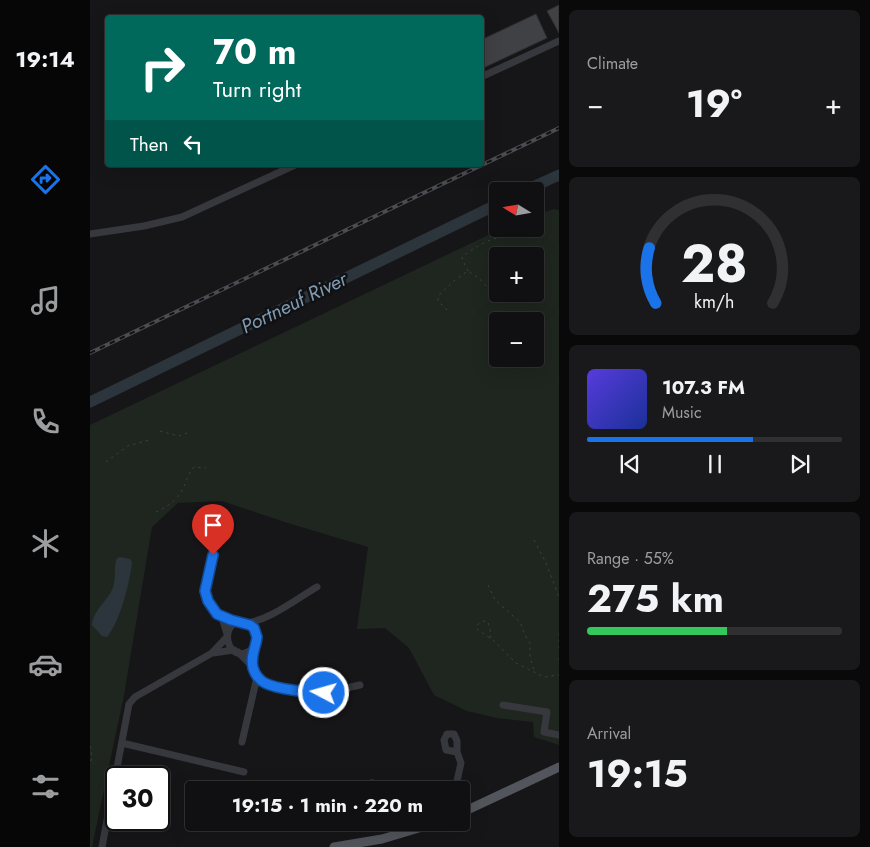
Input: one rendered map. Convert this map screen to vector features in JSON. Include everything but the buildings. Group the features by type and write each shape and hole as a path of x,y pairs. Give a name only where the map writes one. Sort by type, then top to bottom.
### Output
{"main road":[{"path":"470,809 559,766"},
{"path":"334,847 382,839 409,831"}],"street":[{"path":"484,76 559,41"},
{"path":"90,234 144,226 182,217 291,167"},
{"path":"213,555 205,591 208,601 223,622 228,644 253,667"},
{"path":"102,847 129,704 135,697 212,653 227,636 232,626 256,622 317,587"},
{"path":"212,653 246,652 253,648 257,642 254,628 217,614"},
{"path":"257,635 266,617"},
{"path":"242,742 256,676 253,667 253,648"},
{"path":"256,676 265,683 309,693 324,693 360,685"},
{"path":"503,705 547,712 544,732 559,735"},
{"path":"122,743 244,772"},
{"path":"457,752 461,763 457,781"}],"path":[{"path":"489,291 487,285 468,271 462,259 463,256 484,243 497,238"},
{"path":"447,310 438,301 438,296 468,271"},
{"path":"160,431 179,436 190,432"},
{"path":"106,462 128,446 149,440"},
{"path":"156,512 180,494 190,471 194,467 206,468"},
{"path":"534,540 546,562 559,597"},
{"path":"488,585 495,600 520,622 530,642 530,656 534,671"},
{"path":"490,638 488,622 480,622 477,625 477,629 490,638 516,663 544,677 559,675"},
{"path":"559,633 559,652"},
{"path":"90,746 92,758 90,762"}],"shaded area":[{"path":"554,209 559,210 559,745 534,737 533,722 497,718 467,711 434,695 409,648 385,628 357,629 368,547 222,501 178,503 152,527 124,695 109,766 105,766 105,785 92,847 90,847 90,425 489,235 489,238 544,238 544,212"},
{"path":"117,558 130,559 132,562 131,570 120,612 107,637 102,636 92,625 97,611 112,590 116,562"}],"waterway":[{"name":"Portneuf River","path":"544,182 559,175"},
{"name":"Portneuf River","path":"90,402 489,208"}],"railway":[{"path":"484,164 559,128"},
{"path":"90,353 478,167"}],"route":[{"path":"213,555 205,591 208,601 217,614 231,620 246,623 254,628 257,642 253,648 252,658 256,676 265,683 309,693 324,693"}]}
